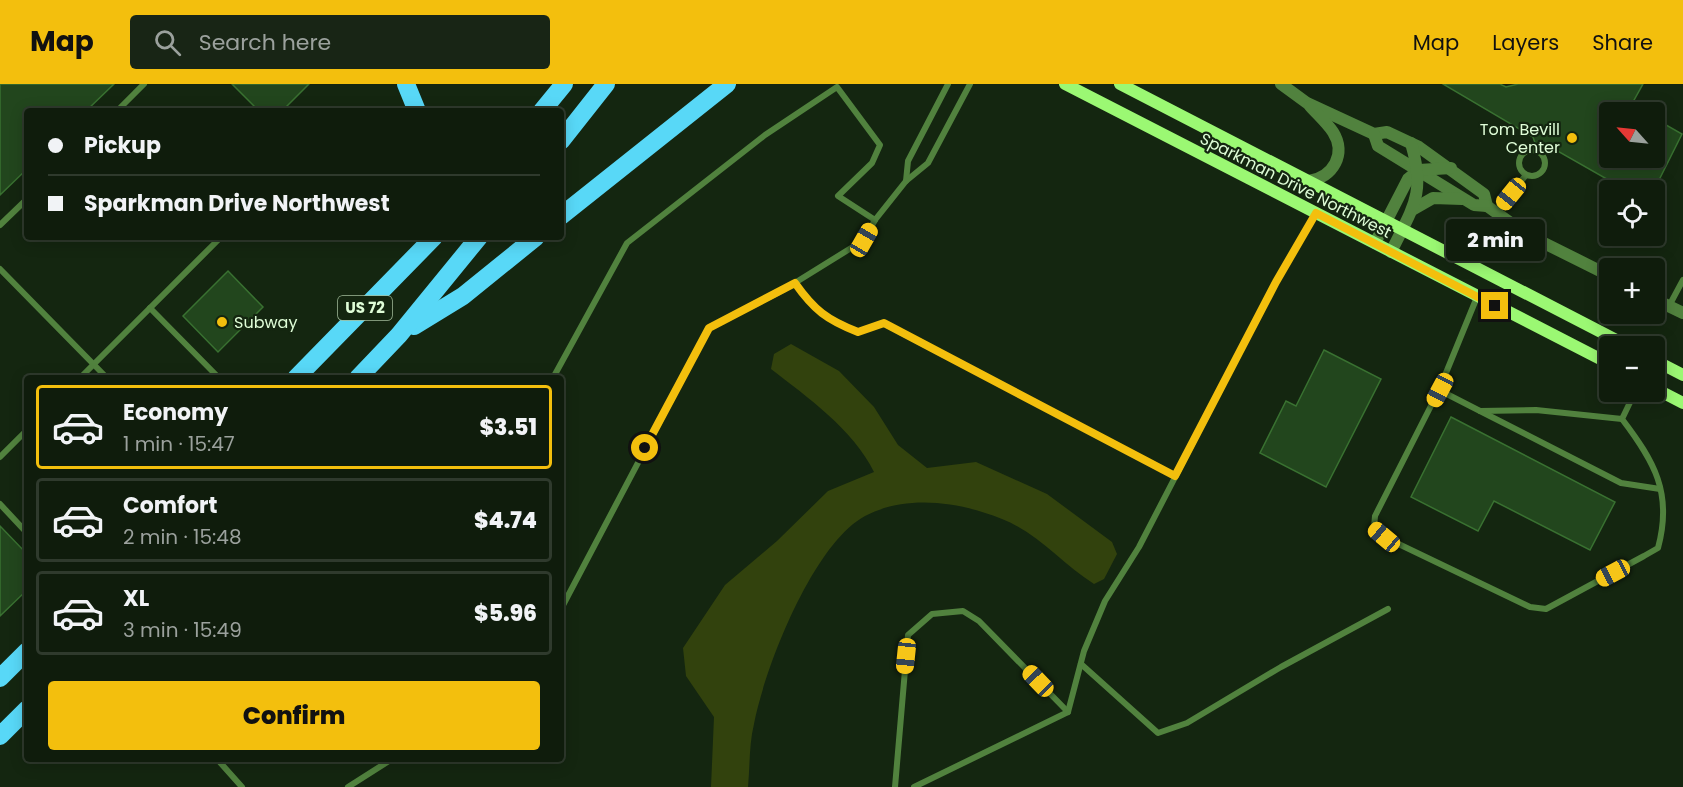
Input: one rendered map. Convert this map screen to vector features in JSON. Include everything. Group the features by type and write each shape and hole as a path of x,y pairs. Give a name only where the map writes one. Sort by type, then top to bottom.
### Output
{"highway":[{"path":"406,84 416,108"},
{"path":"544,108 564,84"},
{"path":"564,137 606,84"},
{"path":"564,214 727,84"},
{"name":"US 72","path":"300,375 431,240"},
{"name":"US 72","path":"361,375 399,335 477,240"},
{"path":"399,335 464,296 532,240"},
{"path":"1,675 24,654"},
{"path":"0,736 24,712"}],"main road":[{"name":"Sparkman Drive Northwest","path":"1065,84 1599,358"},
{"name":"Sparkman Drive Northwest","path":"1120,84 1609,336"},
{"path":"1665,366 1683,375"},
{"path":"1665,394 1683,403"}],"street":[{"path":"1281,84 1307,103 1374,134 1387,132 1411,143 1451,168 1484,194 1491,209"},
{"path":"1307,103 1333,132 1339,151 1333,168 1318,179 1309,181"},
{"path":"1374,134 1378,146 1474,205 1491,209 1526,234 1599,270"},
{"path":"1391,252 1412,210 1419,183 1419,170 1411,143"},
{"path":"1375,243 1408,179 1419,170 1451,168"},
{"path":"1412,210 1433,198 1466,200"},
{"path":"1665,304 1683,313"}],"lane":[{"path":"120,108 144,84"},
{"path":"906,181 908,161 948,84"},
{"path":"564,603 709,328 795,283 864,240 875,220 906,181 928,164 970,84"},
{"path":"555,375 627,243 765,135 837,87 880,145 872,163 838,196 875,220"},
{"path":"1530,150 1538,152 1544,157 1545,166 1541,174 1534,177 1526,175 1520,168 1523,154 1530,150"},
{"path":"1491,209 1526,175"},
{"path":"0,225 24,202"},
{"path":"914,787 1068,712 1081,664 1105,601 1139,547 1276,282 1316,213"},
{"path":"83,375 218,240"},
{"path":"0,269 104,375"},
{"path":"1670,306 1683,280"},
{"path":"795,283 811,306 833,323 858,332 884,323 1175,476"},
{"path":"1477,297 1440,390 1375,516 1374,528 1384,537 1530,607 1546,609 1658,548 1663,515 1657,473 1642,444 1622,419 1536,410 1480,411"},
{"path":"150,308 216,375"},
{"path":"1440,390 1621,483 1660,489"},
{"path":"1622,419 1630,402"},
{"path":"0,457 24,433"},
{"path":"0,504 24,530"},
{"path":"1081,664 1158,733 1187,723 1281,667 1388,609"},
{"path":"895,787 908,635 932,614 963,611 979,621 1068,712"},
{"path":"220,762 242,787"},
{"path":"348,787 387,762"}],"shaded area":[{"path":"791,344 839,371 874,407 898,445 927,468 976,462 1047,494 1112,542 1117,554 1104,579 1094,584 1027,532 986,513 951,505 916,503 881,509 865,516 846,531 827,552 794,609 780,641 754,724 750,747 748,787 711,787 714,717 686,676 683,648 725,585 777,541 828,491 874,472 865,456 842,428 771,369 774,354"}],"building":[{"path":"0,84 114,84 89,108 24,108 24,172 0,195"},
{"path":"232,84 309,84 285,108 256,108"},
{"name":"Tom Bevill Center","path":"1443,84 1500,84 1506,87 1518,84 1643,84 1633,102 1599,102 1599,168 1665,168 1659,180 1608,180 1556,150 1550,152 1535,143 1533,137"},
{"name":"Tom Bevill Center","path":"1665,124 1682,134 1665,168"},
{"path":"228,271 263,307 218,352 183,316"},
{"path":"1324,350 1381,379 1326,487 1260,453 1286,401 1296,406"},
{"path":"1451,417 1615,502 1590,550 1494,501 1478,531 1411,497"},
{"path":"0,526 24,551 24,593 0,616"}],"place":[{"name":"Tom Bevill Center","path":"1572,138"},
{"name":"Subway","path":"222,322"}],"route":[{"path":"645,448 709,328 795,283 811,306 833,323 858,332 884,323 1175,476 1276,282 1316,213 1495,306"}]}
